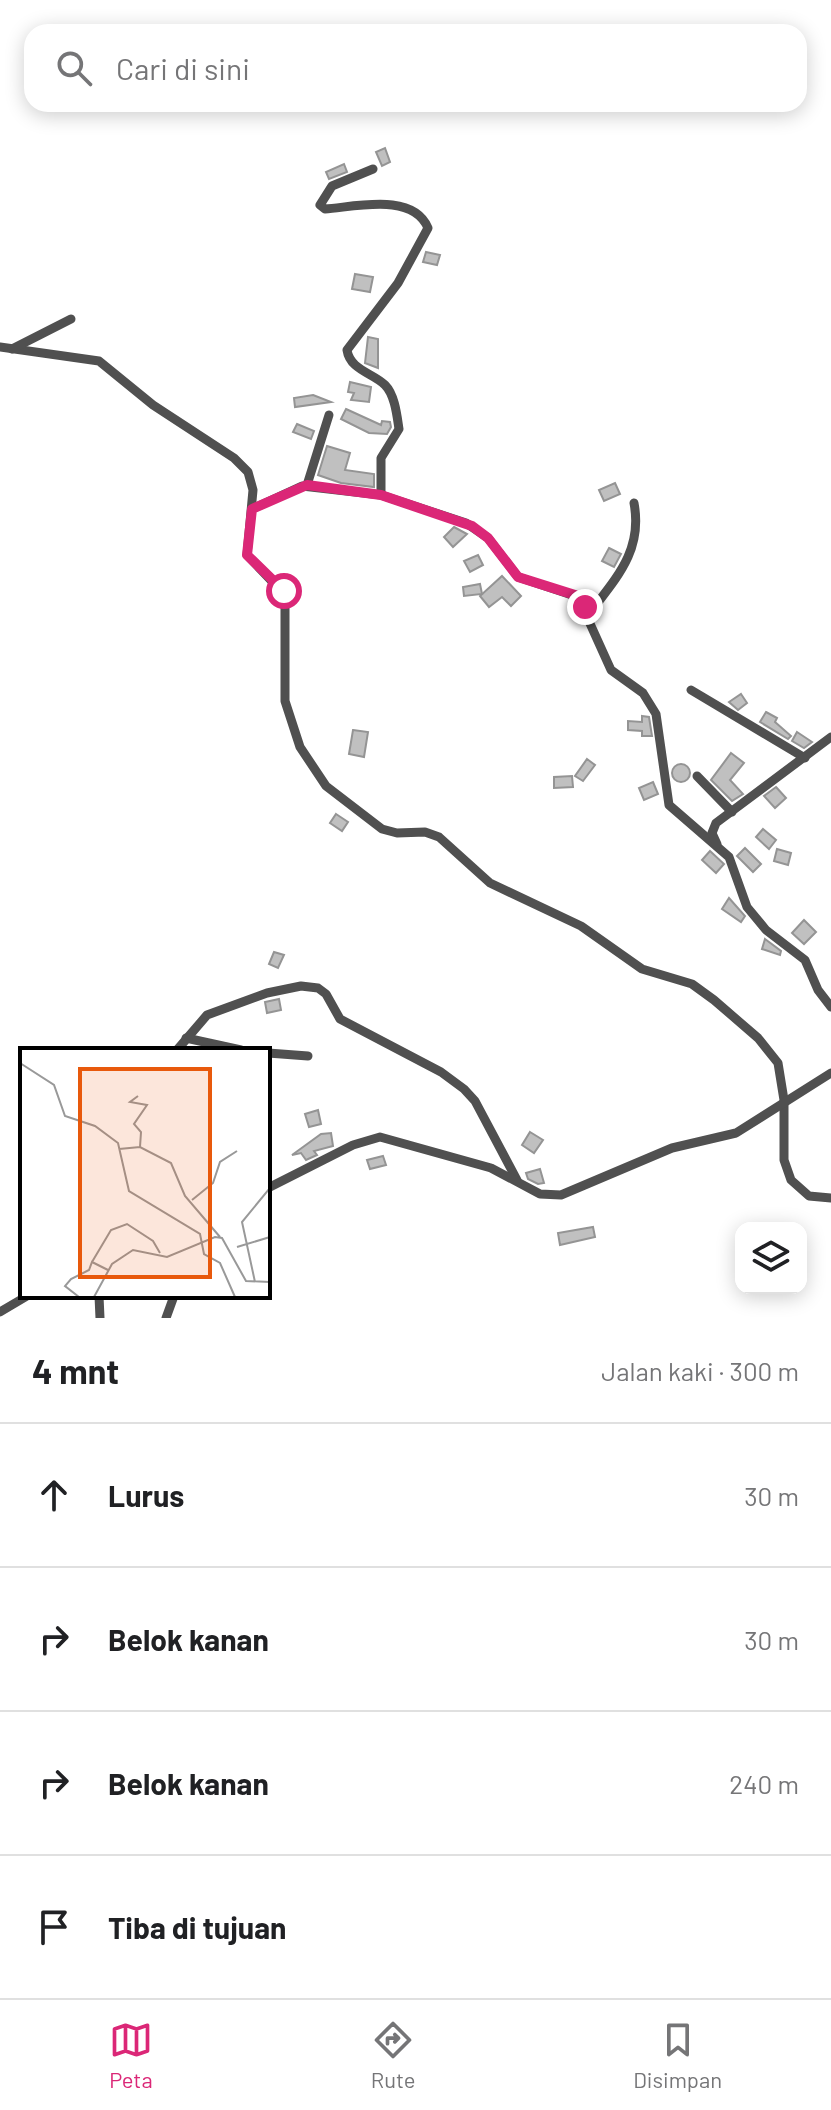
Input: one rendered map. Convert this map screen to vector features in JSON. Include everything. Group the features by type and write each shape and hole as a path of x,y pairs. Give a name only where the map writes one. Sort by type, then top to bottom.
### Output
{"street":[{"path":"373,169 332,186 320,205 325,209 371,205 405,209 422,219 428,228 398,283 347,350 352,362 384,383 392,398 399,429 381,458 381,495"},
{"path":"12,349 71,319"},
{"path":"0,347 87,357 107,366 153,405 241,465 252,482 247,555 257,568 277,583 286,599 282,677 287,710 300,747 326,786 382,829 397,833 425,832 439,837 490,883 581,926 642,969 697,986 770,1051 780,1069 784,1100 784,1160 788,1176 809,1196 831,1198"},
{"path":"307,485 329,415"},
{"path":"252,509 307,485 381,495 472,526 488,538 518,577 575,595 589,614 611,670 643,693 656,714 669,805 731,860 747,907 766,930 805,960 831,1007"},
{"path":"589,614 626,565 634,549 637,520 634,503"},
{"path":"691,690 805,758"},
{"path":"718,847 714,826 831,737"},
{"path":"697,776 732,812"},
{"path":"178,1048 200,1019 214,1012 285,988 318,988 326,994 340,1019 441,1072 464,1089 475,1101 519,1183"},
{"path":"186,1038 232,1048"},
{"path":"270,1053 308,1056"},
{"path":"270,1187 342,1150 376,1137 491,1168 540,1194 561,1195 672,1148 736,1133 831,1073"},
{"path":"0,1312 24,1298"},
{"path":"99,1298 100,1318"},
{"path":"166,1318 173,1298"}],"building":[{"path":"385,148 390,162 382,166 376,152"},
{"path":"344,164 347,172 329,179 326,172"},
{"path":"426,252 440,255 437,265 423,262"},
{"path":"355,274 373,277 370,292 352,289"},
{"path":"368,337 378,339 378,368 365,363"},
{"path":"350,382 371,387 369,402 351,400 354,393 348,392"},
{"path":"313,395 331,402 295,407 294,398"},
{"path":"346,409 381,425 382,421 390,422 391,427 387,434 369,433 341,419"},
{"path":"297,424 314,431 311,439 293,432"},
{"path":"327,446 350,453 345,470 374,474 374,487 341,483 318,475"},
{"path":"615,483 620,494 604,501 599,490"},
{"path":"454,527 467,534 453,547 444,537"},
{"path":"609,548 621,554 614,567 602,561"},
{"path":"478,555 483,565 470,572 464,561"},
{"path":"502,576 521,596 511,606 502,597 489,607 480,596"},
{"path":"480,584 482,594 464,596 463,587"},
{"path":"741,694 747,703 738,710 729,702"},
{"path":"766,712 777,718 775,722 791,736 788,739 760,722"},
{"path":"642,716 649,717 652,736 642,736 642,731 628,730 628,721 642,722"},
{"path":"353,730 368,732 364,757 349,754"},
{"path":"797,732 812,742 804,748 792,741"},
{"path":"731,753 744,763 730,780 743,794 732,801 711,780"},
{"path":"587,759 595,765 583,781 575,776"},
{"path":"681,764 690,773 681,782 672,773"},
{"path":"572,776 573,787 554,788 554,777"},
{"path":"653,782 658,794 644,800 639,788"},
{"path":"776,787 786,798 775,808 764,796"},
{"path":"336,814 348,822 342,831 330,823"},
{"path":"763,829 776,840 769,849 756,837"},
{"path":"745,848 761,864 753,872 737,856"},
{"path":"777,849 791,853 788,865 774,861"},
{"path":"710,851 724,864 716,873 702,860"},
{"path":"729,898 745,916 741,922 722,909"},
{"path":"804,920 816,932 804,944 792,933"},
{"path":"765,939 781,951 780,955 762,949"},
{"path":"274,952 284,955 278,968 269,964"},
{"path":"279,999 281,1010 267,1013 265,1002"},
{"path":"318,1110 321,1124 309,1127 305,1114"},
{"path":"530,1132 543,1140 534,1153 522,1145"},
{"path":"331,1133 333,1146 314,1151 317,1155 306,1160 301,1153 292,1155 321,1134"},
{"path":"383,1156 386,1165 370,1169 367,1160"},
{"path":"540,1169 544,1183 538,1184 528,1179 526,1173"},
{"path":"593,1227 595,1237 560,1245 558,1233"}],"route":[{"path":"284,591 247,555 252,509 289,490 307,485 381,495 466,523 488,538 523,581 575,595 585,607"}]}
